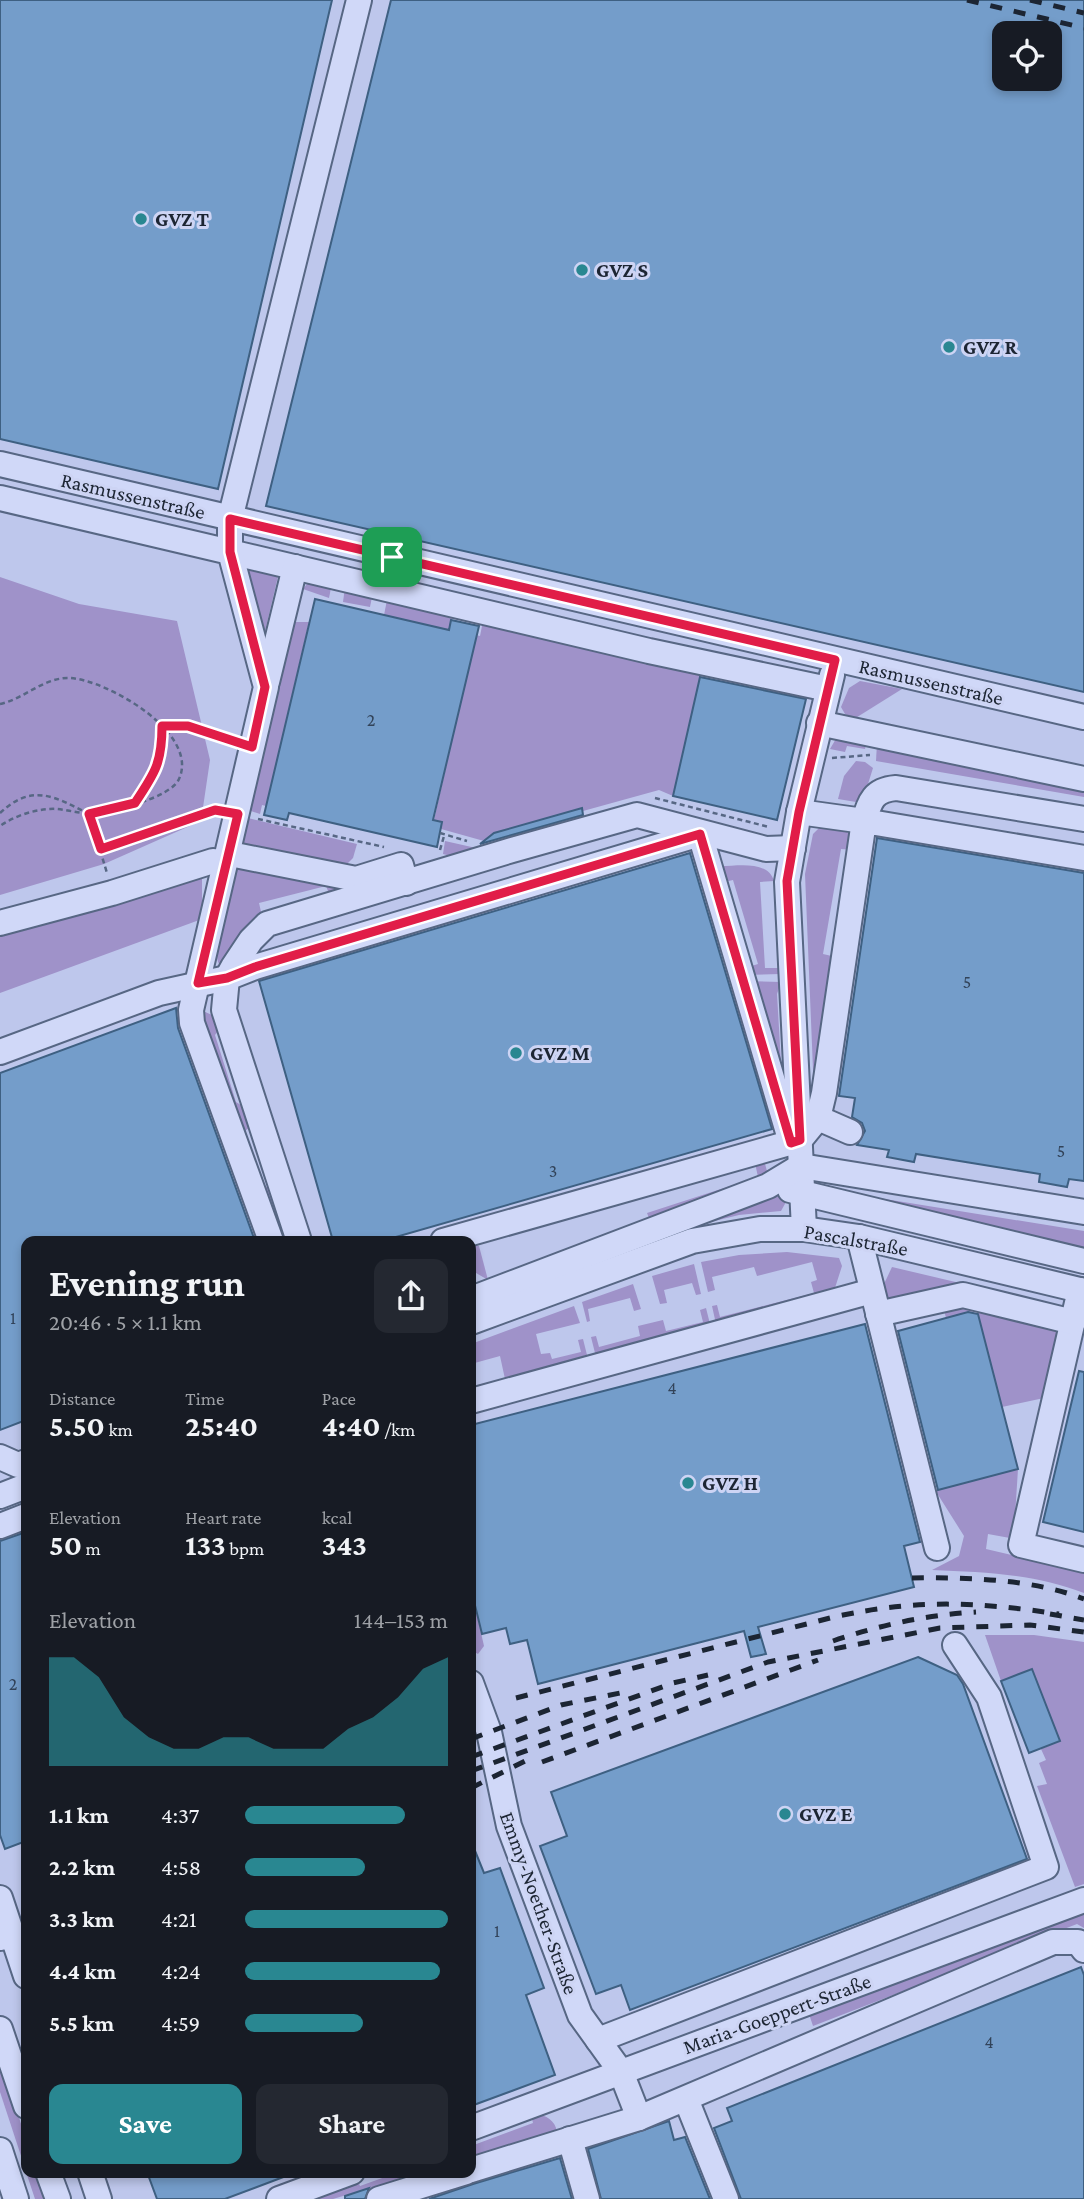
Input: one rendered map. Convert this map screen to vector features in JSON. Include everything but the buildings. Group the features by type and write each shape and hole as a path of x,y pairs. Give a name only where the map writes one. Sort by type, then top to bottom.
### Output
{"street":[{"path":"265,687 230,552 230,519 359,0"},
{"name":"Rasmussenstraße","path":"0,464 1084,717"},
{"path":"0,498 649,651 828,689"},
{"path":"269,1236 192,1023 191,1010 295,567"},
{"path":"649,651 658,618"},
{"path":"796,1141 787,881 799,812 835,660"},
{"path":"819,723 1084,779"},
{"path":"461,1236 796,1141 818,1118 864,821 872,796 880,790 896,788 1084,818"},
{"path":"799,812 1084,858"},
{"path":"297,1236 224,1010 227,978 246,946 268,924 358,887 397,865 449,870 637,815 660,819 700,834 766,849 793,848"},
{"path":"0,1052 159,993 227,978 268,963 700,834"},
{"path":"700,834 796,1141 801,1166 804,1228"},
{"path":"240,856 358,887"},
{"path":"0,923 112,893 213,861"},
{"path":"818,1118 850,1132"},
{"path":"476,1296 768,1186 801,1166 1084,1212"},
{"path":"768,1186 803,1192 1084,1261"},
{"name":"Pascalstraße","path":"476,1320 692,1241 760,1229 804,1228 859,1237 1082,1290"},
{"path":"859,1237 937,1548"},
{"path":"1082,1290 1021,1545 1084,1560"},
{"path":"476,1400 875,1302 963,1295 1073,1322"},
{"path":"0,1456 21,1448"},
{"path":"0,1456 18,1465 21,1464"},
{"path":"0,1496 21,1488"},
{"path":"0,1525 21,1518"},
{"path":"598,2040 1046,1867 989,1697 956,1645"},
{"name":"Emmy-Noether-Straße","path":"476,1697 489,1732 509,1826 580,2015 621,2072 639,2118"},
{"path":"0,1898 6,1936 21,1966"},
{"name":"Maria-Goeppert-Straße","path":"476,2125 1084,1900"},
{"path":"476,2168 639,2118 1053,1942 1078,1942 1084,1950"},
{"path":"0,2029 21,2091"},
{"path":"687,2099 726,2199"},
{"path":"570,2139 587,2199"},
{"path":"0,2150 16,2199"},
{"path":"50,2178 58,2199"},
{"path":"92,2178 99,2199"},
{"path":"279,2199 336,2178"},
{"path":"379,2199 447,2178"}],"path":[{"path":"0,704 45,684 69,678 114,692 140,706 162,726 180,751 183,765 181,775 166,793 89,814 51,809 28,812 0,826"},
{"path":"162,726 188,726 252,747"},
{"path":"135,803 157,771 162,754 162,726"},
{"path":"0,813 14,800 37,793 58,798 89,814 112,893"},
{"path":"101,849 215,810 238,814 397,865"},
{"path":"449,870 446,863 438,860 442,834 468,841"}],"shaded area":[{"path":"253,564 279,572 262,644 247,571"},
{"path":"0,577 79,604 177,621 210,760 201,821 104,864 0,895"},
{"path":"310,580 332,583 329,598 303,589"},
{"path":"345,587 373,592 370,607 343,602"},
{"path":"388,595 454,611 449,630 384,615"},
{"path":"493,618 701,672 673,796 659,790 583,811 583,808 494,833 484,841 441,829 442,822 434,820 476,635 480,636 482,626"},
{"path":"292,622 309,622 266,806 262,805 260,814 248,810"},
{"path":"860,681 902,689 854,719 845,714 841,707 849,688"},
{"path":"837,737 867,740 865,749 847,746 845,752 830,749"},
{"path":"877,743 1084,791 1084,797 876,761"},
{"path":"856,761 865,762 873,768 862,803 838,799 844,776"},
{"path":"248,818 357,844 353,858 344,867 242,846"},
{"path":"819,828 847,832 853,836 854,850 841,849 823,954 836,957 814,1094 805,874 813,834"},
{"path":"445,841 476,848 458,858 443,854"},
{"path":"721,866 759,867 771,874 774,881 760,882 765,968 779,968 780,974 744,975 745,968 758,964 733,880 720,883"},
{"path":"237,867 346,887 330,896 326,886 259,903 262,916 219,964 219,931"},
{"path":"202,869 202,919 0,993 0,929"},
{"path":"746,981 781,982 777,994 782,1080"},
{"path":"201,1010 214,1016 219,1030 215,1035 236,1102 244,1107 250,1127 245,1131 263,1185 271,1189 277,1208 273,1215 278,1231 286,1233 287,1236 275,1236 197,1013"},
{"path":"764,1160 768,1175 651,1223 647,1213 758,1177 755,1163"},
{"path":"829,1190 1084,1231 1084,1253"},
{"path":"775,1195 786,1202 781,1211 739,1215 673,1231"},
{"path":"476,1245 479,1246 488,1280 476,1273"},
{"path":"787,1252 839,1258 842,1266 834,1291 716,1324 712,1306 717,1305 720,1317 814,1293 811,1282 817,1280 812,1262 757,1276 754,1267 712,1277 715,1290 708,1292 701,1262 739,1255"},
{"path":"694,1264 701,1294 696,1295 692,1283 664,1290 667,1303 660,1304 652,1276"},
{"path":"892,1267 964,1284 887,1302 884,1284"},
{"path":"633,1284 641,1309 634,1311 630,1298 588,1309 590,1321 587,1322 582,1302"},
{"path":"942,1302 1061,1325 1044,1398 1002,1407 977,1310 946,1318"},
{"path":"574,1306 580,1323 536,1334 541,1354 550,1353 552,1359 581,1352 578,1340 583,1339 587,1355 505,1379 500,1356 476,1363 476,1342"},
{"path":"706,1308 710,1324 595,1353 591,1337 596,1336 599,1347 640,1336 638,1326 663,1320 666,1331 703,1322 700,1310"},
{"path":"1018,1469 1015,1516 1010,1538 988,1534 986,1549 1084,1572 1084,1593 1028,1578 932,1570 959,1556 964,1536 935,1490"},
{"path":"476,1611 484,1646 478,1654 476,1653"},
{"path":"985,1635 1034,1635 1084,1642 1084,1884 1075,1887 1037,1786 1047,1784 1039,1763 1046,1760 1041,1749 1060,1741 1032,1670 1001,1681"},
{"path":"1084,1909 1084,1928 1077,1924 813,2026 809,2014"},
{"path":"0,2060 21,2124 21,2156 0,2092"},
{"path":"531,2115 548,2118 557,2132 476,2156 476,2144 533,2123"},
{"path":"28,2178 39,2178 46,2199 35,2199"},
{"path":"382,2178 404,2178 333,2199 301,2199 357,2179 360,2186"}],"railway":[{"path":"967,0 1084,28"},
{"path":"1030,0 1084,13"},
{"path":"912,1578 1022,1583 1084,1599"},
{"path":"516,1698 838,1616 868,1611 948,1604 1059,1614"},
{"path":"833,1641 903,1622 976,1612"},
{"path":"1050,1614 1084,1620"},
{"path":"476,1769 768,1662 940,1628 1030,1625 1084,1632"},
{"path":"542,1762 818,1660"},
{"path":"476,1755 673,1683 708,1675"},
{"path":"476,1737 561,1705 625,1692"},
{"path":"476,1786 535,1756"}],"place":[{"name":"GVZ T","path":"141,219"},
{"name":"GVZ S","path":"582,270"},
{"name":"GVZ R","path":"949,347"},
{"name":"GVZ M","path":"516,1053"},
{"name":"GVZ H","path":"688,1483"},
{"name":"GVZ E","path":"785,1814"}],"route":[{"path":"230,519 392,557 835,660 799,812 787,881 800,1140 791,1143 700,834 255,967 227,978 198,983 238,814 215,810 101,849 89,814 135,803 157,771 162,754 162,726 188,726 252,747 265,687 230,552 230,519"}]}
